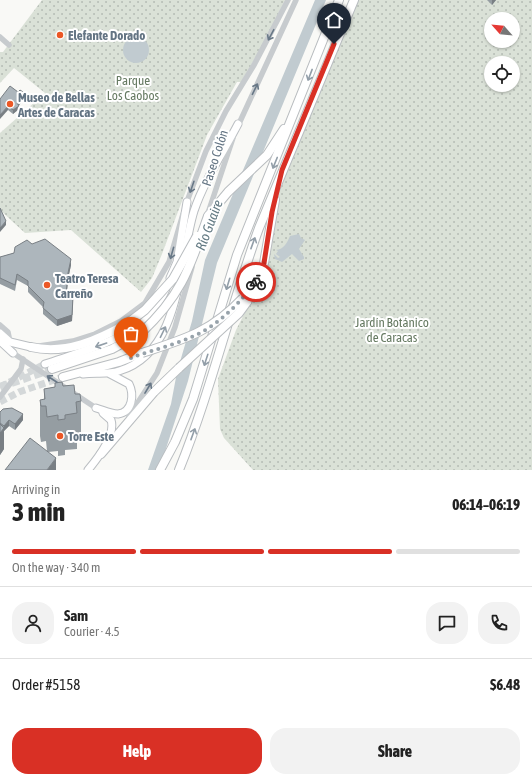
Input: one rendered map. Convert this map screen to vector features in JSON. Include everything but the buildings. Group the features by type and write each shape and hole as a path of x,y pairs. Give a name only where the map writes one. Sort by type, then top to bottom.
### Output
{"highway":[{"path":"160,470 175,442 202,372 237,255 340,0"},
{"path":"179,470 204,403 247,261 282,170 354,0"},
{"path":"31,347 44,350 65,349 99,339 128,323 145,310 173,279 208,216 228,192 258,164 276,143 295,114"},
{"path":"101,454 154,392 208,340 239,313 260,276 264,263 272,212 282,170"},
{"path":"48,367 112,349 141,333 160,315 183,284 208,216"},
{"path":"63,377 119,362 190,337 212,326 245,300"}],"main road":[{"path":"63,377 86,373 118,372 139,362 155,346 164,333 172,311 187,237 194,211 209,178 238,124"},
{"path":"48,367 113,341 148,317 156,308 177,262 187,202"},
{"path":"0,335 10,342 31,347"},
{"path":"0,341 13,353"},
{"path":"96,408 117,414 127,410 131,402 132,392 129,384 108,373"},
{"path":"88,470 101,454 113,425 111,420 96,408"}],"street":[{"name":"Paseo Colón","path":"31,347 73,341 95,334 121,321 145,303 154,290 171,257 180,222 206,151 219,124 254,65 288,0"},
{"name":"Paseo Colón","path":"101,454 142,398 157,373 175,327 201,235 238,124 296,0"},
{"path":"0,37 9,45"},
{"path":"0,325 8,332 10,342"},
{"path":"0,345 96,408"},
{"path":"0,397 21,369 23,359"}],"green space":[{"name":"Parque Los Caobos","path":"42,0 285,0 263,45 241,82 237,82 207,135 152,278 141,292 71,230 25,233 0,210 0,133 45,93 14,68 0,83 0,52 3,52"},
{"name":"Jardín Botánico de Caracas","path":"358,0 532,0 532,470 253,470 224,438 220,429 218,379 236,330 259,285 278,194"}],"shaded area":[{"name":"Río Guaire","path":"315,0 326,0 217,263 188,381 159,470 148,470 171,404 177,372 192,321 205,260"},
{"path":"136,37 145,41 149,50 145,59 136,63 127,59 123,50 127,41"},
{"path":"299,234 301,238 305,240 299,249 304,259 299,261 292,254 282,262 275,259 274,254 278,258 280,257 276,254 278,251 276,250 283,247 290,236"}],"tunnel":[{"path":"0,387 45,364"},
{"path":"0,387 52,369"},
{"path":"0,402 19,392 63,377"}],"way so far":[{"path":"131,358 190,337 212,326 234,308 256,282"}],"place":[{"name":"Elefante Dorado","path":"60,35"},
{"name":"Museo de Bellas Artes de Caracas","path":"10,104"},
{"name":"Teatro Teresa Carreño","path":"47,285"},
{"name":"Torre Este","path":"60,436"}],"route":[{"path":"256,282 260,276 264,263 272,212 282,170 334,44"}]}
